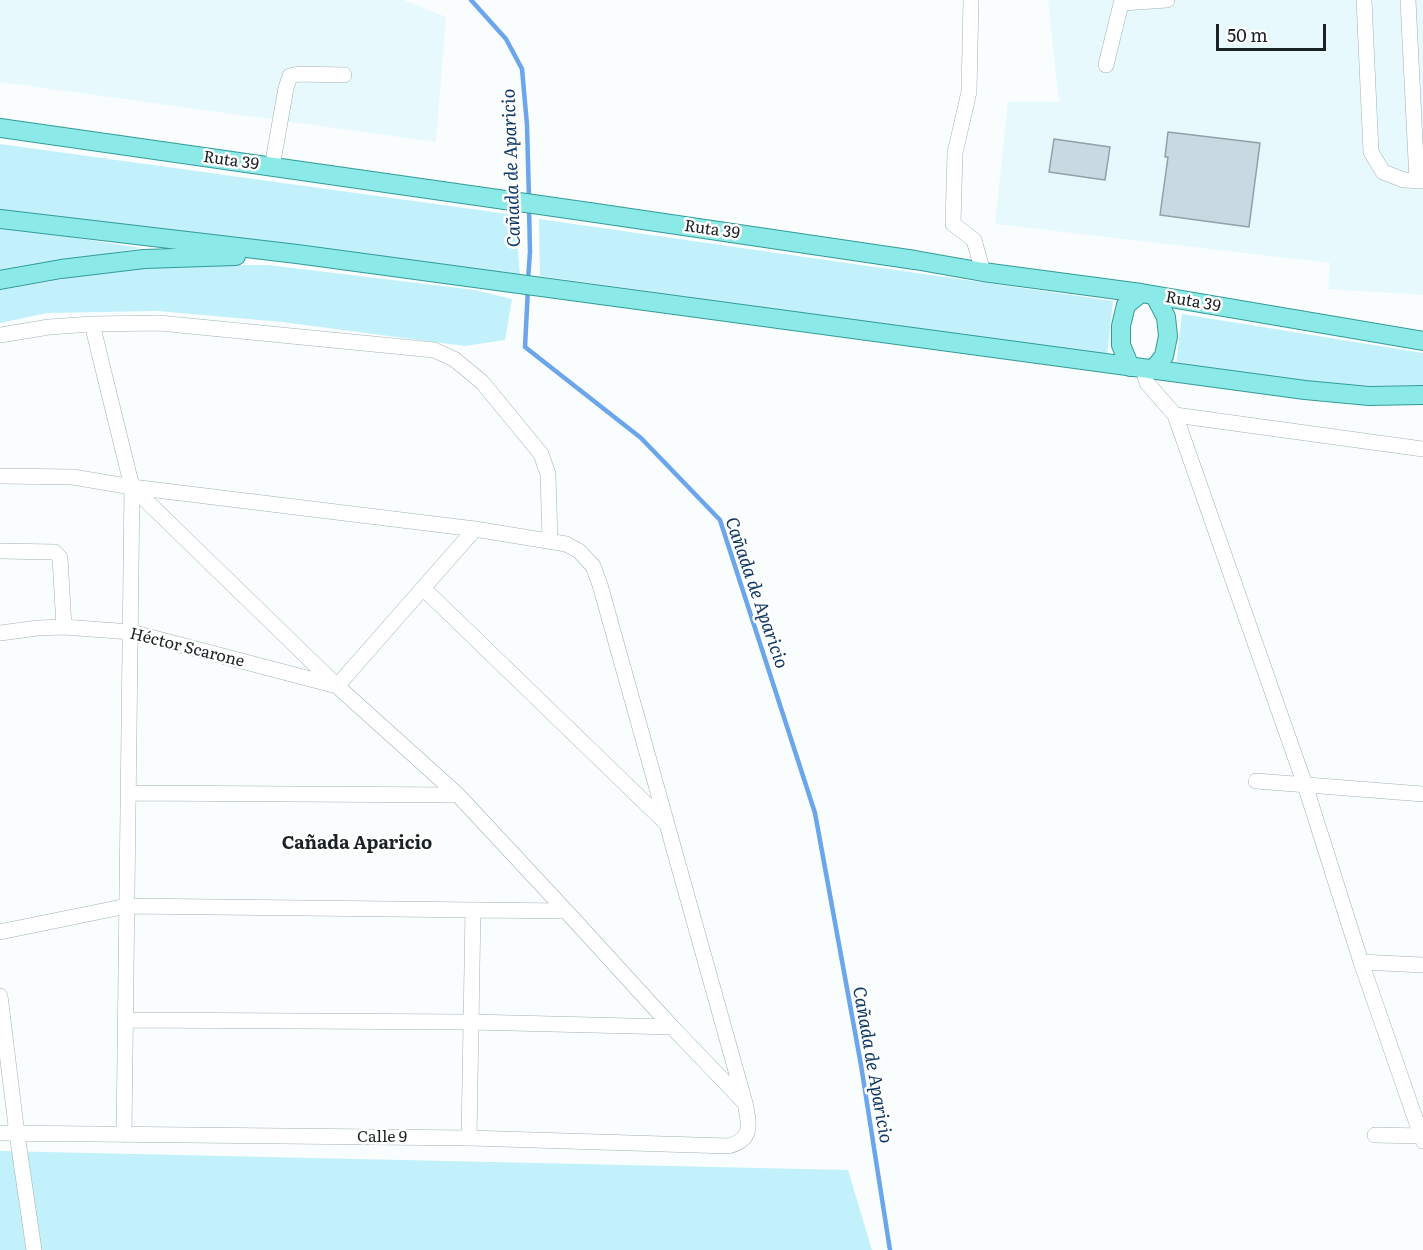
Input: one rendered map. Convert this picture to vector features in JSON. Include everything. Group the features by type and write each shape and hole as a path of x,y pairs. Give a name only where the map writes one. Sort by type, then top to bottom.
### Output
{"main road":[{"name":"Ruta 39","path":"0,128 567,209 983,272 1148,294 1423,341"},
{"path":"0,219 297,254 1305,390 1369,396 1423,395"},
{"path":"0,280 61,269 144,259 297,254"},
{"path":"1148,294 1166,317 1168,336 1164,357 1142,369 1121,345 1121,326 1125,305 1148,294"}],"street":[{"path":"971,0 969,92 955,153 953,224 974,240 983,272"},
{"path":"1106,66 1122,1 1167,0"},
{"path":"1364,0 1371,152 1383,172 1404,180 1420,181 1408,0"},
{"path":"272,167 290,76 299,74 345,75"},
{"path":"0,335 49,327 159,323 434,350 454,359 482,382 541,454 548,474 550,541"},
{"path":"92,324 132,487 124,1135"},
{"path":"1142,369 1147,383 1175,415 1305,785 1361,962 1422,1137 1375,1135"},
{"path":"1175,415 1423,449"},
{"path":"0,476 73,477 132,487 475,529 566,544 579,551 593,566 603,596 745,1103"},
{"path":"132,487 337,686 458,795 745,1103"},
{"path":"337,686 475,529"},
{"path":"0,551 55,552 60,558 64,627"},
{"path":"423,588 667,823"},
{"name":"Héctor Scarone","path":"0,633 64,627 131,632 337,686"},
{"path":"1256,781 1423,794"},
{"path":"128,793 458,795"},
{"path":"0,932 127,906 566,911"},
{"path":"470,1138 473,910"},
{"path":"1361,962 1423,965"},
{"path":"0,996 34,1250"},
{"path":"125,1020 471,1022 672,1027"},
{"name":"Calle 9","path":"0,1133 470,1138 729,1146 738,1143 747,1135 749,1124 745,1103"}],"shaded area":[{"path":"0,0 404,0 446,17 436,142 0,82"},
{"path":"1048,0 1423,0 1423,295 1328,289 1330,263 995,224 1008,102 1059,102"},
{"path":"0,144 515,215 520,275 0,211"},
{"path":"539,219 1113,301 1107,355 540,276"},
{"path":"0,228 70,237 141,248 0,272"},
{"path":"172,265 268,265 475,290 512,299 505,340 465,346 282,322 158,311 47,313 0,323 0,290 127,268"},
{"path":"1182,314 1423,353 1423,385 1370,386 1307,381 1176,365"},
{"path":"0,1151 848,1170 872,1250 0,1250"}],"building":[{"path":"1168,132 1260,143 1249,227 1160,215 1168,157 1165,157"},
{"path":"1054,139 1110,147 1105,180 1049,172"}],"waterway":[{"name":"Cañada de Aparicio","path":"471,0 506,39 522,69 527,125 529,199"},
{"name":"Cañada de Aparicio","path":"528,280 529,207"},
{"name":"Cañada de Aparicio","path":"528,288 525,347 641,438 720,520 815,813 861,1065 890,1250"}],"district":[{"name":"Cañada Aparicio","path":"357,844"}]}
